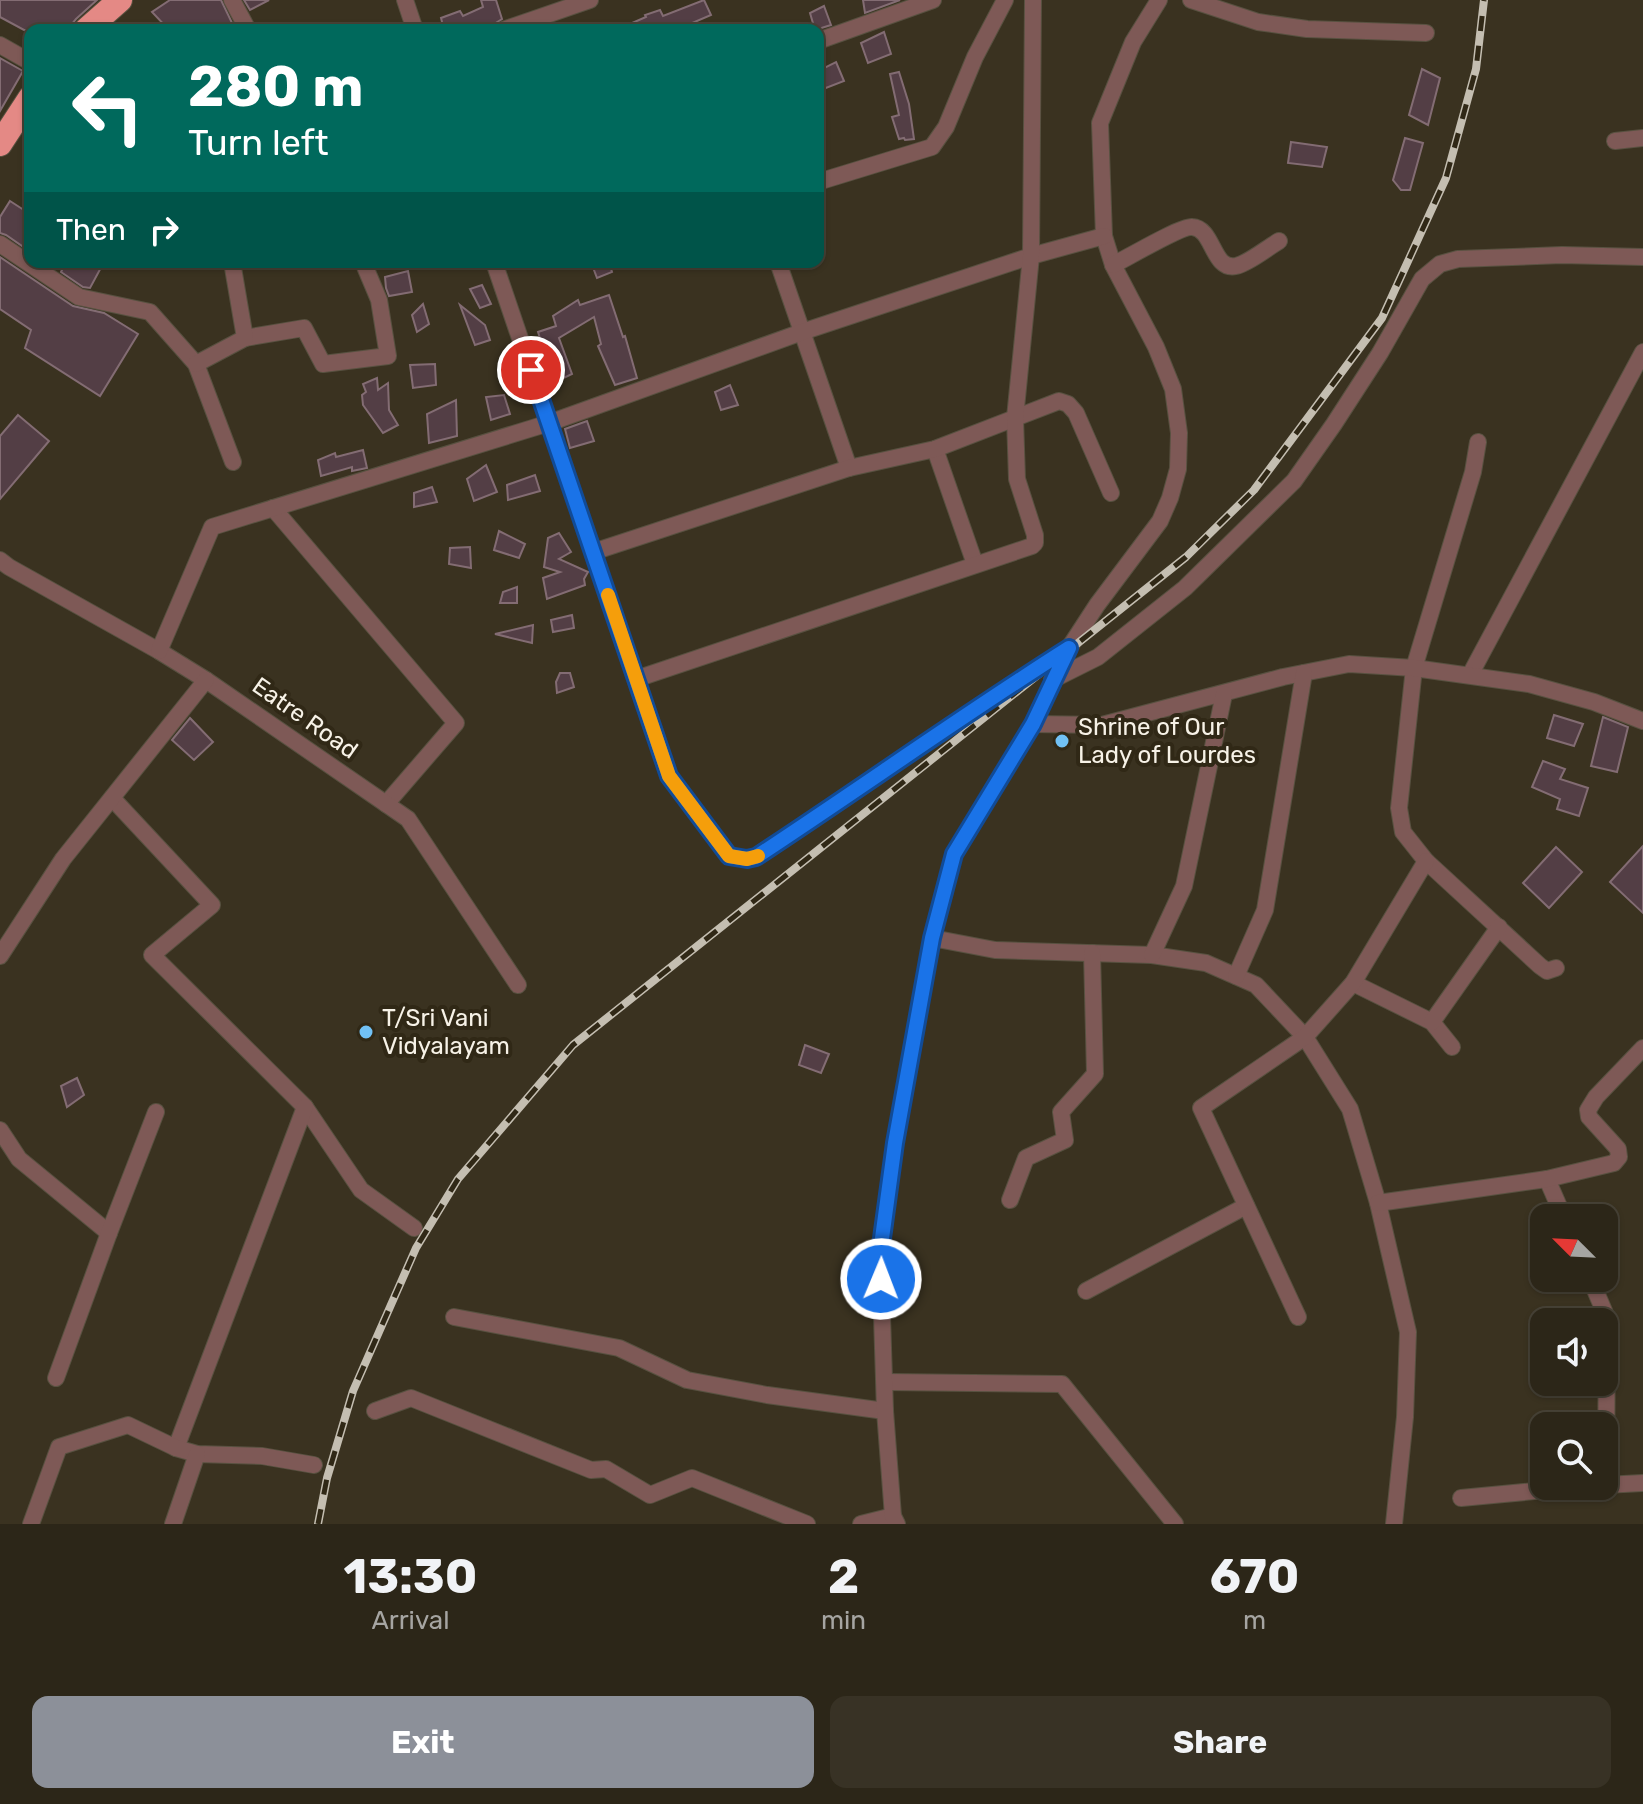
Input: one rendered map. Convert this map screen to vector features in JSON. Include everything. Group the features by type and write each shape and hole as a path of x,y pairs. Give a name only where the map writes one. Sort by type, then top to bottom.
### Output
{"highway":[{"path":"93,24 120,0"},
{"path":"0,144 24,107"}],"street":[{"path":"232,0 245,24"},
{"path":"405,0 413,24"},
{"path":"520,24 590,0"},
{"path":"824,39 933,0"},
{"path":"824,180 932,147 946,127 975,57 1005,0"},
{"path":"636,679 1035,543 1017,479 1015,418 1031,256 1033,0"},
{"path":"861,1524 895,1520 885,1411 880,1253 895,1143 932,938 954,854 1033,724 1069,648 1160,521 1178,469 1179,433 1173,389 1156,347 1113,265 1104,236 1100,123 1133,42 1159,0"},
{"path":"1191,0 1258,22 1307,29 1426,33"},
{"path":"0,45 24,59"},
{"path":"1615,141 1643,138"},
{"path":"1113,265 1190,227 1198,228 1205,234 1222,262 1229,266 1238,266 1279,241"},
{"path":"159,651 212,527 549,423 802,332 1031,256 1104,236"},
{"path":"0,244 24,260"},
{"path":"1052,680 1098,657 1185,588 1294,481 1380,353 1422,279 1440,264 1458,259 1562,255 1643,257"},
{"path":"36,268 79,297 150,312 196,364 233,462"},
{"path":"233,268 245,338"},
{"path":"196,364 245,338 304,328 323,364 388,356 379,300 366,268"},
{"path":"496,268 669,776 729,856 756,857 1069,648"},
{"path":"780,268 849,468"},
{"path":"1470,675 1643,352"},
{"path":"593,552 849,468 935,449 1059,401 1068,404 1076,413 1111,493"},
{"path":"1478,442 1473,472 1414,668 1399,808 1403,832 1426,861 1540,966 1547,971 1556,968"},
{"path":"935,449 975,564"},
{"path":"273,508 456,723 386,804"},
{"name":"Eatre Road","path":"0,560 206,680 408,819 518,985"},
{"path":"1033,724 1102,725 1349,664 1414,668 1529,684 1594,702 1643,721"},
{"path":"1236,976 1265,910 1304,673"},
{"path":"0,956 63,859 206,680"},
{"path":"1152,955 1184,886 1224,694"},
{"path":"112,798 212,905 152,955 305,1107 361,1190 414,1228"},
{"path":"1298,1317 1201,1108 1305,1037 1353,983 1426,861"},
{"path":"1432,1022 1499,927"},
{"path":"932,938 995,950 1152,955 1206,963 1256,985 1305,1037 1350,1109 1378,1203 1408,1332 1405,1417 1394,1524"},
{"path":"1010,1200 1026,1158 1065,1140 1061,1112 1095,1074 1092,953"},
{"path":"1353,983 1432,1022 1452,1047"},
{"path":"1378,1203 1547,1179 1614,1163 1619,1157 1618,1149 1589,1117 1588,1110 1596,1097 1643,1048"},
{"path":"176,1448 305,1107"},
{"path":"56,1378 156,1112"},
{"path":"0,1130 19,1159 109,1233"},
{"path":"1547,1179 1558,1204"},
{"path":"1086,1291 1246,1206"},
{"path":"1596,1292 1607,1318 1606,1412"},
{"path":"454,1317 619,1348 687,1380 767,1395 885,1411"},
{"path":"885,1382 1062,1384 1175,1524"},
{"path":"375,1411 411,1398 591,1470 606,1469 650,1495 692,1478 807,1524"},
{"path":"31,1524 59,1447 128,1425 176,1448 197,1454 262,1456 314,1465"},
{"path":"173,1524 197,1454"},
{"path":"1618,1484 1643,1483"},
{"path":"1461,1498 1530,1491"}],"building":[{"path":"0,0 97,0 72,24 24,24 24,30 0,17"},
{"path":"170,0 221,0 233,24 163,24 152,12"},
{"path":"244,0 269,0 250,10"},
{"path":"481,0 496,0 502,19 494,24 442,24 441,18 460,11 463,16 483,7"},
{"path":"704,0 711,15 690,24 630,24 660,10 663,16"},
{"path":"863,0 900,0 865,13"},
{"path":"824,6 831,25 824,27 824,24 813,24 810,13"},
{"path":"884,32 891,54 868,63 861,43"},
{"path":"0,58 23,71 0,111"},
{"path":"836,62 844,81 824,89 824,68"},
{"path":"1422,69 1440,78 1428,125 1409,115"},
{"path":"899,72 909,104 914,139 899,139 892,117 899,115 890,74"},
{"path":"1405,138 1423,143 1410,190 1401,190 1393,180"},
{"path":"1291,142 1327,147 1322,167 1288,163"},
{"path":"10,201 24,210 24,247 0,233 0,217"},
{"path":"0,257 73,306 104,313 138,334 100,396 25,348 31,330 0,309"},
{"path":"63,268 101,268 90,288 83,287 61,272"},
{"path":"593,268 611,268 612,272 597,278"},
{"path":"408,271 412,292 389,296 385,277"},
{"path":"482,285 491,304 480,308 470,289"},
{"path":"609,295 637,378 615,385 598,346 601,344 594,317 559,338 572,374 549,385 539,356 545,354 538,332 556,326 553,316 578,300 580,305"},
{"path":"423,304 429,324 417,332 412,315"},
{"path":"460,305 485,325 490,340 475,345"},
{"path":"435,364 436,385 413,388 410,365"},
{"path":"377,378 378,390 388,383 389,410 398,425 383,433 363,405 362,395 366,392 363,384"},
{"path":"730,385 738,405 721,410 715,392"},
{"path":"504,395 510,414 491,420 486,397"},
{"path":"456,400 457,436 429,443 427,414"},
{"path":"18,415 49,441 0,499 0,436"},
{"path":"587,421 594,441 570,448 565,429"},
{"path":"363,450 367,468 352,471 352,467 321,476 318,460 335,453 336,457"},
{"path":"486,465 497,492 474,501 467,479"},
{"path":"535,475 540,491 508,500 507,485"},
{"path":"432,487 437,502 414,507 414,493"},
{"path":"499,531 525,544 519,558 494,550"},
{"path":"559,533 571,552 559,559 588,572 585,585 547,599 543,578 560,572 544,567 548,538"},
{"path":"470,547 471,568 449,564 450,548"},
{"path":"517,587 517,603 500,603 503,592"},
{"path":"572,615 574,628 553,632 551,620"},
{"path":"533,625 532,643 495,634"},
{"path":"560,673 570,673 574,687 557,693 556,682"},
{"path":"1554,715 1583,724 1574,746 1547,738"},
{"path":"1603,717 1628,727 1617,772 1591,766"},
{"path":"190,718 213,742 194,760 172,740"},
{"path":"1543,761 1565,769 1560,779 1588,788 1579,816 1557,809 1560,799 1532,787"},
{"path":"1643,846 1643,913 1610,882"},
{"path":"1556,847 1582,872 1549,908 1523,883"},
{"path":"805,1045 829,1054 821,1073 799,1065"},
{"path":"77,1078 84,1095 67,1107 61,1086"}],"railway":[{"path":"318,1524 327,1478 353,1391 416,1248 458,1179 573,1045 1186,557 1254,490 1382,318 1446,178 1476,69 1484,0"}],"slow traffic":[{"path":"608,595 669,776 729,856 747,859 758,856"}],"place":[{"name":"Shrine of Our Lady of Lourdes","path":"1062,741"},
{"name":"T/Sri Vani Vidyalayam","path":"366,1032"}],"route":[{"path":"531,370 669,776 729,856 756,857 1069,648 1033,724 954,854 932,938 895,1143 880,1253 881,1279"}]}
